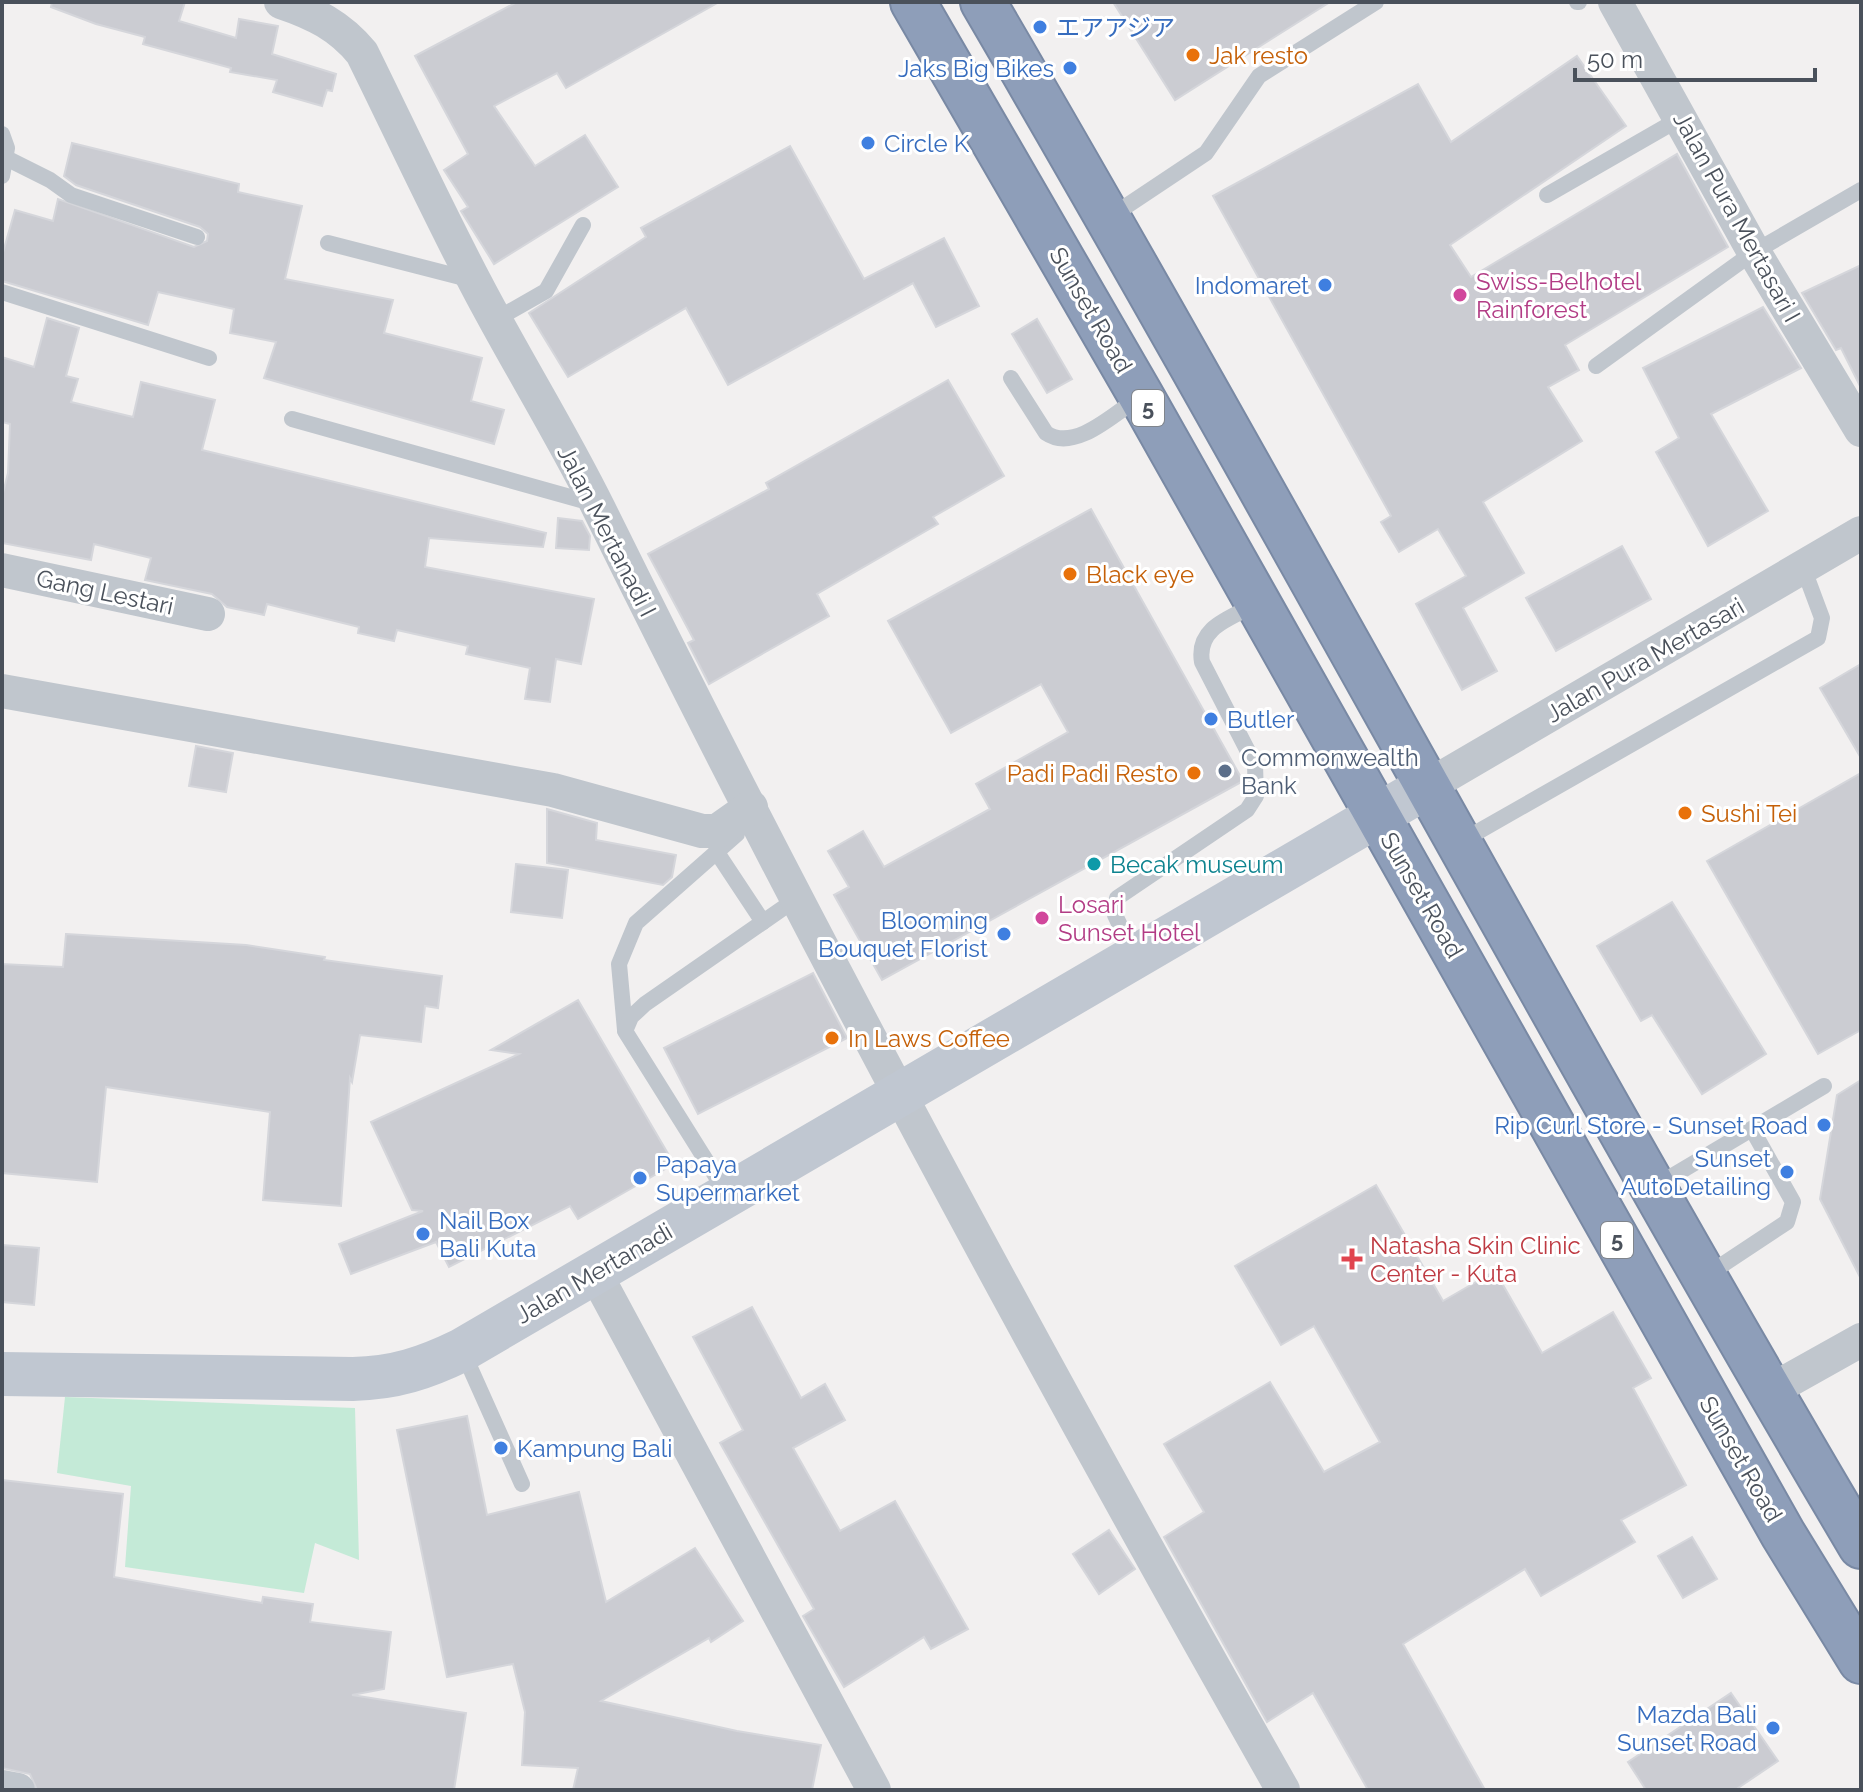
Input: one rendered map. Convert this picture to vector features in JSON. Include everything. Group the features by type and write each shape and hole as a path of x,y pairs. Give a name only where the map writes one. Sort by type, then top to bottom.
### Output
{"highway":[{"name":"Sunset Road","path":"913,2 1141,396 1783,1534 1861,1661"},
{"path":"939,45 985,7"},
{"name":"5","path":"985,7 1110,217 1703,1277 1861,1546"}],"street":[{"name":"Jalan Mertanadi I","path":"281,2 327,21 347,35 362,53 474,280 596,505 664,646 799,897 900,1094 1182,1612 1283,1790"},
{"name":"Jalan Pura Mertasari I","path":"1615,2 1754,252 1861,430"},
{"name":"Jalan Pura Mertasari","path":"1428,786 1861,533"},
{"name":"Gang Lestari","path":"2,570 208,614"},
{"path":"2,691 553,790 702,831 717,831 754,814"},
{"name":"Jalan Mertanadi","path":"7,1379 389,1378 417,1371 462,1350 1428,786"},
{"path":"595,1273 874,1790"},
{"path":"1770,1391 1861,1340"},
{"path":"2,1787 18,1790"}],"lane":[{"path":"1110,217 1206,153 1259,76 1376,2"},
{"path":"1547,195 1681,118"},
{"path":"2,134 6,140 2,176"},
{"path":"6,158 50,180 71,195 197,237"},
{"path":"1596,366 1754,252 1861,190"},
{"path":"495,320 546,291 583,225"},
{"path":"328,243 474,280"},
{"path":"2,292 209,358"},
{"path":"1011,378 1046,433 1054,439 1077,437 1141,396"},
{"path":"292,419 596,505"},
{"path":"1459,843 1818,638 1822,618 1803,567"},
{"path":"1135,958 1115,915 1117,898 1247,810 1256,796 1255,765 1202,662 1200,650 1202,638 1210,630 1258,603"},
{"path":"727,1196 625,1031 619,964 636,923 754,814"},
{"path":"716,851 763,922"},
{"path":"625,1031 631,1017 645,1004 799,897"},
{"path":"1653,1188 1824,1086"},
{"path":"1703,1277 1791,1216 1793,1202 1753,1131"},
{"path":"462,1350 522,1484"}],"green space":[{"path":"65,1397 355,1408 359,1560 315,1543 304,1593 125,1567 131,1486 57,1473"}],"building":[{"path":"52,2 185,2 179,21 236,38 239,19 278,26 272,54 336,74 332,91 327,90 322,106 273,92 277,80 230,72 231,68 143,44 145,37 96,24 51,7"},
{"path":"517,2 719,2 566,88 557,73 494,106 535,166 585,135 618,187 494,264 461,211 468,207 444,170 468,154 415,56"},
{"path":"1113,2 1330,2 1175,100"},
{"path":"1577,56 1626,126 1450,245 1471,277 1677,154 1728,247 1565,345 1579,370 1548,387 1582,441 1483,502 1524,573 1463,608 1497,671 1462,690 1416,604 1466,576 1438,529 1399,552 1381,522 1391,516 1213,196 1418,84 1451,142"},
{"path":"72,143 239,184 238,192 302,206 285,279 393,300 384,333 482,358 471,401 504,410 494,444 264,378 276,342 230,333 234,309 158,292 148,325 2,281 2,256 15,210 53,221 58,199 194,247 207,241 208,234 200,227 76,185 64,176"},
{"path":"790,146 864,279 944,238 979,306 936,327 913,283 728,385 686,308 568,377 529,313 646,237 641,228"},
{"path":"1861,265 1861,388 1841,348 1836,350 1802,293"},
{"path":"1763,307 1801,368 1711,414 1768,511 1708,546 1656,452 1679,438 1643,368"},
{"path":"47,318 79,328 66,376 78,379 71,402 133,417 141,382 215,400 202,450 546,533 543,547 429,538 425,567 594,599 581,664 556,659 550,702 525,699 530,668 466,654 468,646 397,630 394,641 358,633 359,627 267,604 264,615 227,607 212,594 145,580 151,558 94,544 91,560 2,543 2,497 8,473 10,424 2,422 2,357 34,367"},
{"path":"1037,319 1072,379 1047,393 1012,334"},
{"path":"948,380 1004,476 933,517 938,524 817,594 829,616 709,684 688,643 694,640 648,554 769,489 766,483"},
{"path":"1091,509 1243,781 882,980 834,895 849,887 828,851 863,831 884,867 990,809 976,784 1068,732 1041,684 951,733 888,621"},
{"path":"558,518 582,521 590,536 589,550 556,548"},
{"path":"1622,546 1651,599 1556,651 1526,598"},
{"path":"1861,664 1861,758 1820,688"},
{"path":"196,746 233,753 226,792 189,786"},
{"path":"1861,773 1861,1030 1818,1054 1707,861"},
{"path":"547,809 597,823 596,840 676,855 672,877 663,885 547,863"},
{"path":"516,864 568,870 562,918 511,912"},
{"path":"1672,902 1766,1054 1702,1094 1652,1015 1641,1021 1597,946"},
{"path":"66,934 246,945 325,957 324,960 442,976 438,1008 425,1006 421,1042 360,1035 352,1082 350,1078 341,1206 263,1200 270,1112 106,1087 97,1182 2,1173 2,964 63,967"},
{"path":"813,973 847,1038 698,1114 664,1048"},
{"path":"578,1000 674,1164 578,1219 570,1206 449,1267 436,1242 351,1274 339,1244 423,1211 412,1210 371,1122 519,1054 491,1050"},
{"path":"1861,1080 1861,1279 1820,1199 1837,1095"},
{"path":"1376,1185 1443,1301 1495,1271 1542,1353 1613,1312 1651,1378 1633,1388 1686,1485 1621,1520 1635,1542 1541,1596 1525,1569 1403,1644 1485,1790 1368,1790 1313,1693 1267,1722 1164,1537 1204,1512 1164,1444 1270,1382 1324,1472 1380,1442 1314,1326 1281,1345 1235,1266"},
{"path":"2,1245 39,1248 34,1305 2,1302"},
{"path":"752,1307 801,1398 825,1384 845,1420 793,1448 840,1531 895,1501 968,1629 931,1649 924,1637 844,1687 803,1616 814,1609 720,1443 743,1430 693,1337"},
{"path":"467,1416 487,1515 579,1492 606,1602 695,1548 743,1621 711,1642 709,1638 601,1701 737,1731 821,1745 812,1790 573,1790 578,1768 522,1765 525,1712 513,1664 447,1677 397,1430"},
{"path":"2,1480 123,1494 114,1577 262,1603 263,1597 313,1604 310,1622 391,1632 384,1689 352,1695 466,1713 454,1790 37,1790 30,1774 2,1768"},
{"path":"1109,1530 1135,1569 1099,1594 1073,1554"},
{"path":"1692,1537 1717,1579 1683,1598 1658,1556"},
{"path":"1731,1693 1778,1761 1735,1790 1646,1790 1628,1762"}],"place":[{"name":"エアアジア","path":"1040,27"},
{"name":"Jak resto","path":"1193,55"},
{"name":"Jaks Big Bikes","path":"1070,68"},
{"name":"Circle K","path":"868,143"},
{"name":"Indomaret","path":"1325,285"},
{"name":"Swiss-Belhotel Rainforest","path":"1460,295"},
{"name":"Black eye","path":"1070,574"},
{"name":"Butler","path":"1211,719"},
{"name":"Commonwealth Bank","path":"1225,771"},
{"name":"Padi Padi Resto","path":"1194,773"},
{"name":"Sushi Tei","path":"1685,813"},
{"name":"Becak museum","path":"1094,864"},
{"name":"Losari Sunset Hotel","path":"1042,918"},
{"name":"Blooming Bouquet Florist","path":"1004,934"},
{"name":"In Laws Coffee","path":"832,1038"},
{"name":"Rip Curl Store - Sunset Road","path":"1824,1125"},
{"name":"Sunset AutoDetailing","path":"1787,1172"},
{"name":"Papaya Supermarket","path":"640,1178"},
{"name":"Nail Box Bali Kuta","path":"423,1234"},
{"name":"Natasha Skin Clinic Center - Kuta","path":"1352,1259"},
{"name":"Kampung Bali","path":"501,1448"},
{"name":"Mazda Bali Sunset Road","path":"1773,1728"}]}
